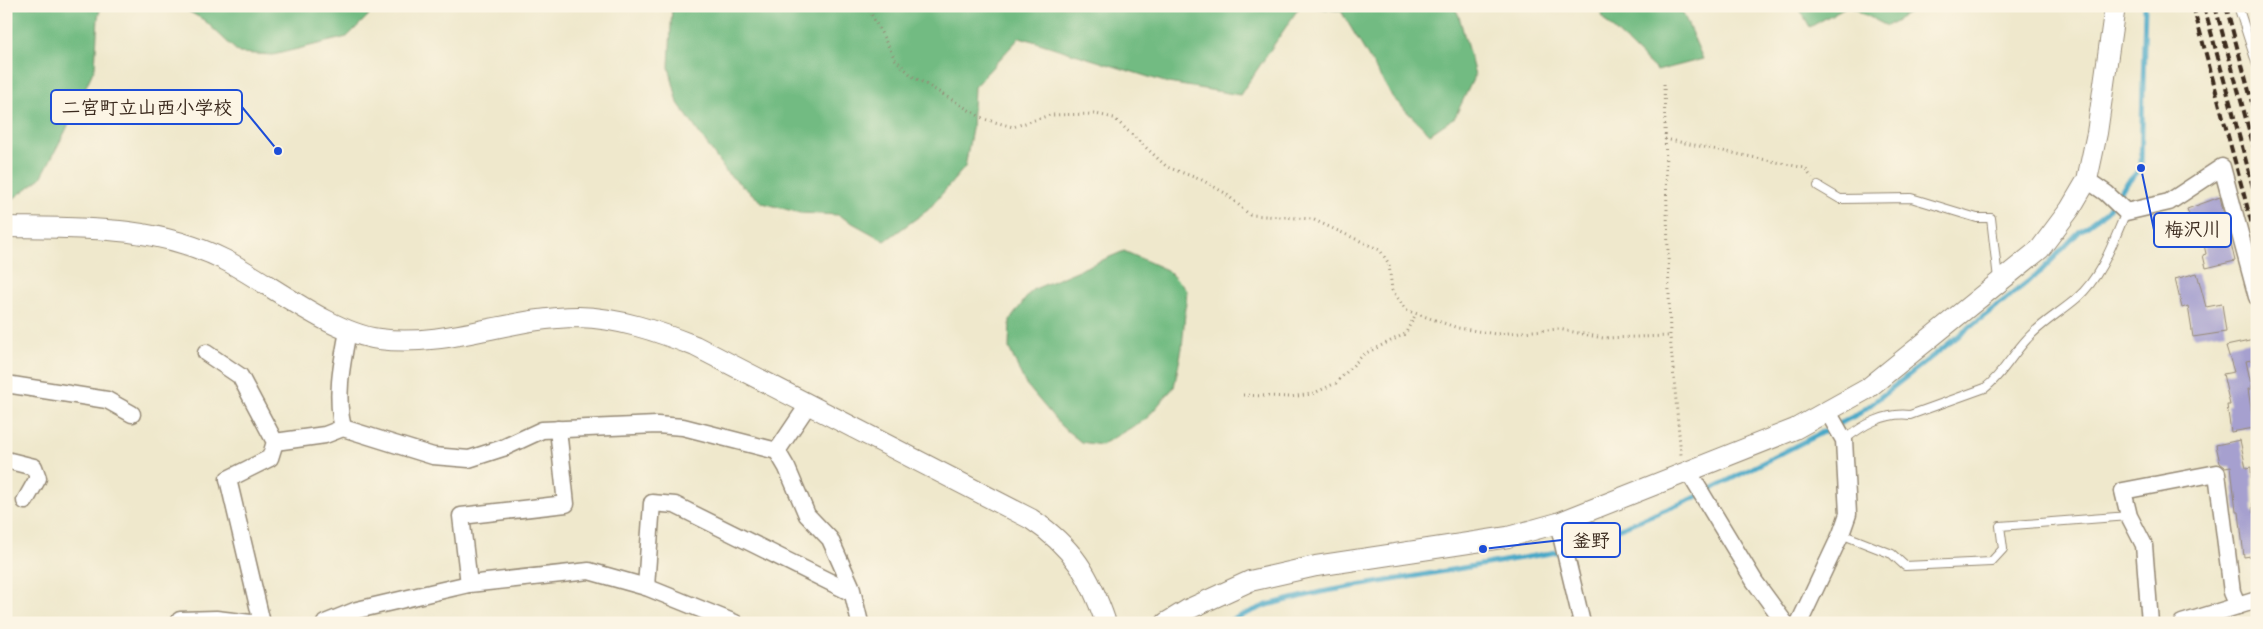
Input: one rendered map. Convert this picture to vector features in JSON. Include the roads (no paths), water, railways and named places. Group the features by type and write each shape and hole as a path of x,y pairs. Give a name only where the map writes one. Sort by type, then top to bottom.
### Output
{"street":[{"path":"1166,623 1250,581 1316,566 1560,529 1691,476 1795,429 1836,426 1867,389 2040,249 2070,209 2086,180 2097,133 2115,6"},
{"path":"2086,180 2106,193 2124,210 2169,202 2222,167 2257,297"},
{"path":"6,227 125,230 153,234 188,244 226,261 348,331 376,339 412,342 430,341 544,320 577,317 604,319 658,331 695,346 1031,519 1052,533 1070,552 1086,574 1106,623"},
{"path":"343,428 338,409 342,360 348,331"},
{"path":"206,353 240,376 274,442 270,458 228,479 262,623"},
{"path":"6,384 107,400 132,414"},
{"path":"777,451 808,405"},
{"path":"274,442 325,435 343,428 433,456 469,459 503,448 542,430 657,425 683,427 777,451 787,468 807,515 830,539 852,592 860,623"},
{"path":"1799,623 1841,534 1848,514 1836,426"},
{"path":"469,584 461,516 566,504 558,429"},
{"path":"6,460 34,467 38,478 25,501"},
{"path":"2150,623 2144,545 2129,516 2123,490 2217,473 2232,592 2238,606"},
{"path":"1691,476 1754,582 1785,623"},
{"path":"646,587 652,503 675,504 852,592"},
{"path":"1560,529 1582,623"},
{"path":"325,623 357,616 469,584 589,571 646,587 735,623"},
{"path":"2182,623 2207,620 2257,600"},
{"path":"180,620 216,620 251,623"}],"lane":[{"path":"2238,6 2257,65"},
{"path":"1818,186 1840,199 1911,198 1977,218 1990,218 1998,282"},
{"path":"1836,426 1864,424 1899,414 1910,415 1984,388 1995,380 2028,337 2078,297 2091,284 2106,259 2124,210"},
{"path":"1841,534 1892,554 1905,566 1991,562 2003,549 2000,526 2129,516"}],"waterway":[{"path":"1224,623 1267,605 1321,592 1563,551 1692,499 1860,413 2039,273 2080,231 2107,211 2122,189 2141,168 2145,6"}],"railway":[{"path":"2193,6 2257,243"},
{"path":"2204,6 2257,202"},
{"path":"2215,6 2257,159"},
{"path":"2226,6 2257,121"}],"place":[{"name":"二宮町立山西小学校","path":"278,151"},
{"name":"梅沢川","path":"2141,168"},
{"name":"釜野","path":"1483,549"}]}
